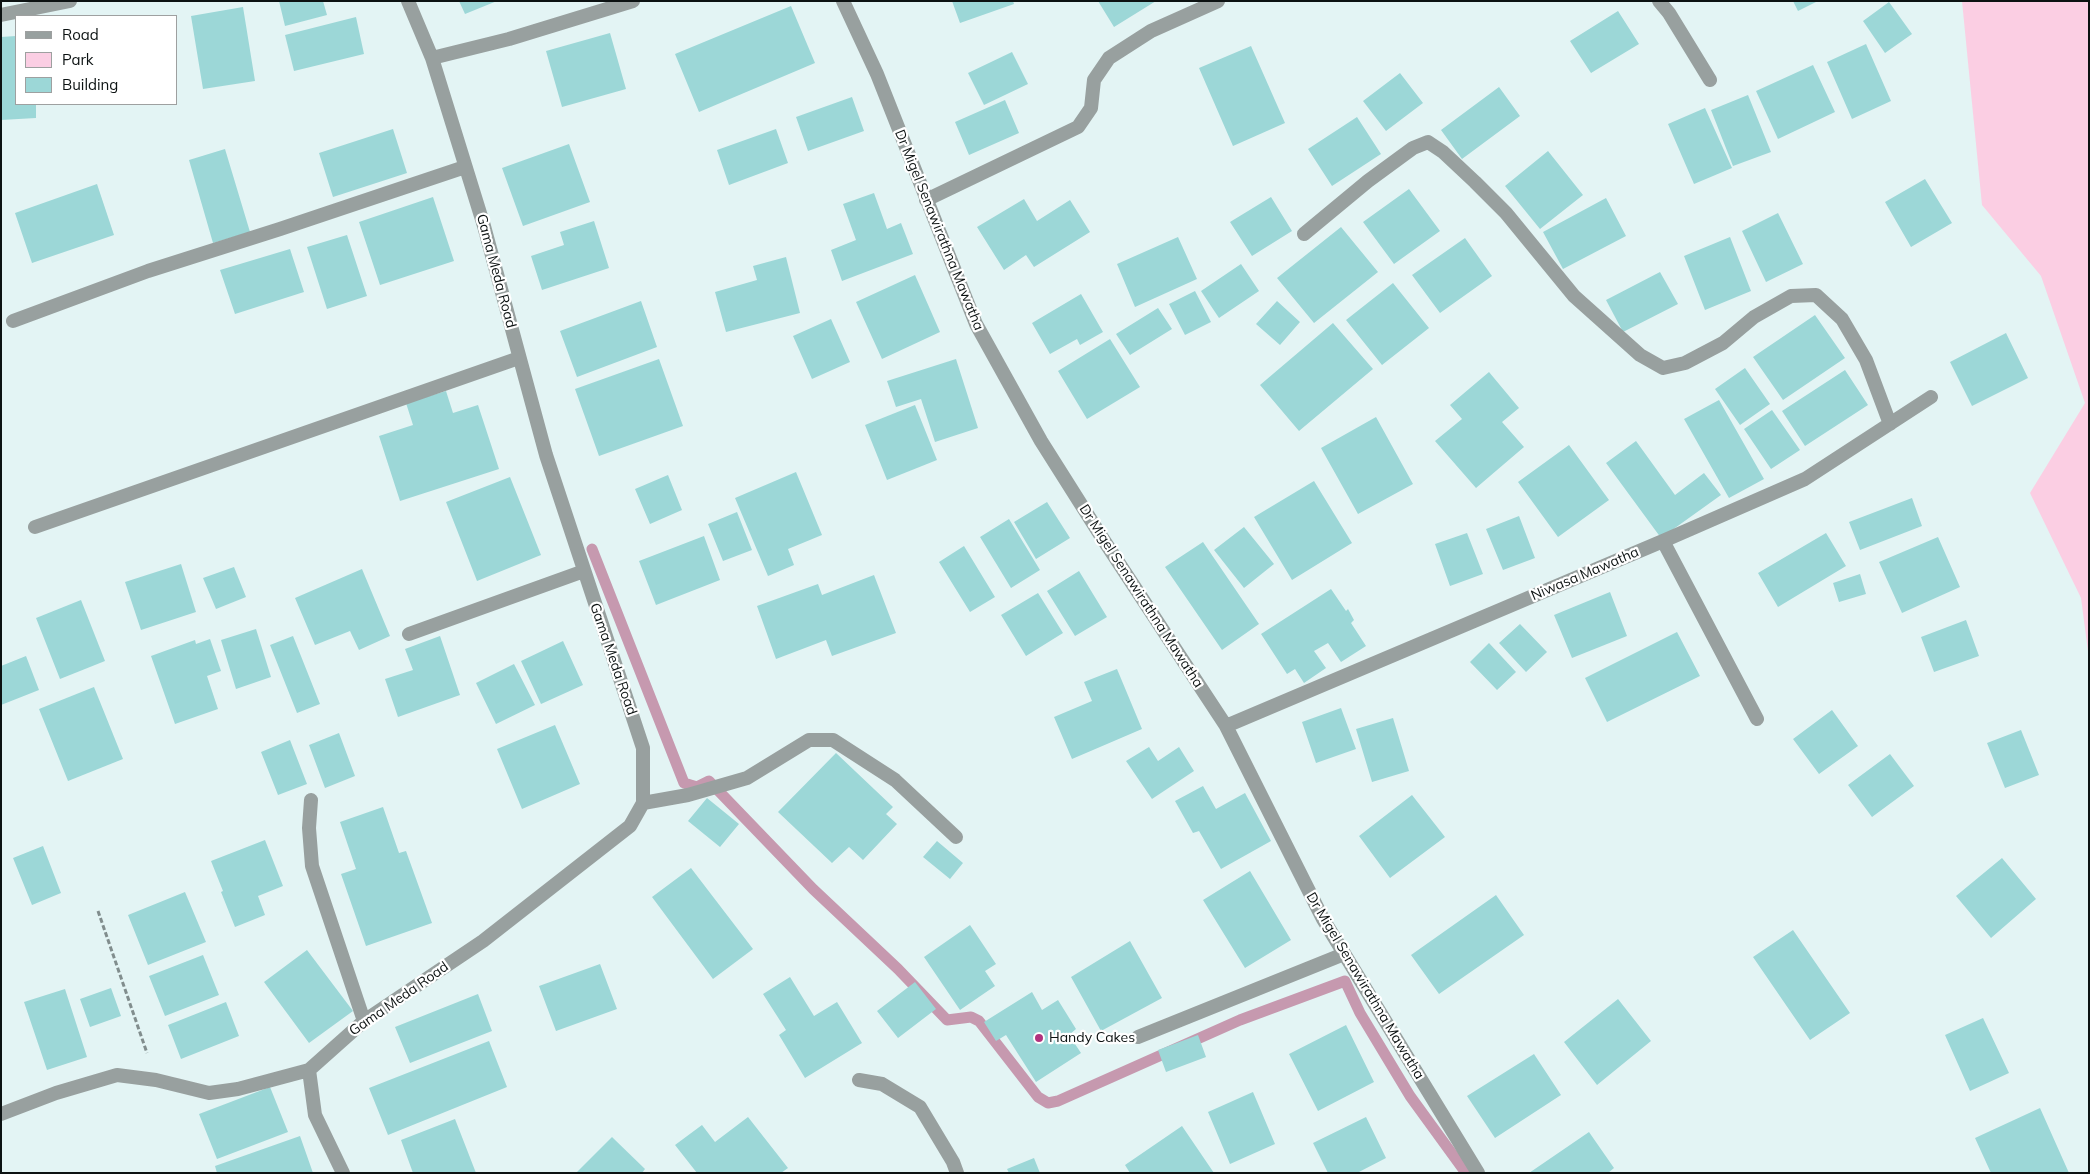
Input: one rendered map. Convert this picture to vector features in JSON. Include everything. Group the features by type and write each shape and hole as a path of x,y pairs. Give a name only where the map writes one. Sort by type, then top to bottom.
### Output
{"street":[{"path":"1,15 70,1"},
{"name":"Gama Meda Road","path":"309,1070 364,1021 482,942 630,826 643,803 643,748 546,455 484,226 432,58 408,1"},
{"path":"432,58 509,38 633,1"},
{"name":"Dr Migel Senawirathna Mawatha","path":"843,1 877,74 976,324 1041,441 1100,536 1226,726 1323,919 1478,1173"},
{"path":"926,200 1078,127 1091,108 1094,80 1110,58 1151,31 1218,1"},
{"path":"1659,1 1670,13 1710,80"},
{"path":"1304,234 1368,181 1413,148 1428,142 1443,152 1506,213 1574,296 1640,355 1663,368 1685,363 1723,343 1754,317 1791,296 1816,295 1842,319 1866,360 1890,424"},
{"path":"13,321 148,271 466,167"},
{"path":"35,527 519,358"},
{"name":"Niwasa Mawatha","path":"1226,726 1805,479 1931,397"},
{"path":"1663,541 1714,634 1757,719"},
{"path":"409,634 584,570"},
{"path":"643,803 688,795 747,778 809,740 833,740 895,780 956,837"},
{"path":"311,800 308,828 312,866 364,1021"},
{"path":"1138,1038 1344,954"},
{"path":"1,1114 56,1093 117,1075 156,1080 209,1093 238,1088 309,1070 315,1115 343,1173"},
{"path":"859,1080 882,1084 920,1107 953,1162 957,1173"}],"path":[{"path":"98,911 156,1080"}],"green space":[{"path":"1962,1 2089,1 2089,659 2081,598 2030,493 2085,403 2041,276 1982,205"}],"building":[{"path":"279,1 323,1 327,15 285,26"},
{"path":"459,1 497,1 465,14"},
{"path":"952,1 1013,1 1014,4 960,23"},
{"path":"1098,1 1156,1 1114,27"},
{"path":"1793,1 1818,1 1798,11"},
{"path":"1889,2 1912,34 1885,53 1863,21"},
{"path":"791,6 815,63 699,112 675,54"},
{"path":"243,7 255,81 203,89 191,16"},
{"path":"1618,11 1639,44 1591,73 1570,41"},
{"path":"356,17 364,54 294,71 285,35"},
{"path":"610,33 626,89 562,107 546,51"},
{"path":"15,36 15,105 36,105 36,118 1,120 1,37"},
{"path":"1866,44 1891,101 1852,119 1827,62"},
{"path":"1251,46 1285,123 1233,146 1199,68"},
{"path":"1012,52 1028,84 984,105 968,73"},
{"path":"1813,65 1835,112 1778,139 1756,91"},
{"path":"1400,73 1423,103 1386,131 1363,101"},
{"path":"1499,87 1520,116 1462,159 1441,130"},
{"path":"1748,95 1771,152 1733,166 1711,110"},
{"path":"852,97 864,131 808,151 796,117"},
{"path":"1005,100 1019,133 969,155 955,122"},
{"path":"1705,108 1732,168 1694,184 1668,124"},
{"path":"1357,117 1381,154 1332,186 1308,149"},
{"path":"393,129 407,173 333,197 319,153"},
{"path":"776,129 788,163 729,185 717,150"},
{"path":"569,144 590,202 523,226 502,168"},
{"path":"225,149 250,232 213,243 189,160"},
{"path":"1548,151 1583,195 1540,229 1505,186"},
{"path":"1925,179 1952,223 1911,247 1885,202"},
{"path":"97,184 114,235 32,263 15,213"},
{"path":"1409,189 1440,231 1394,264 1363,222"},
{"path":"874,193 887,229 901,223 913,254 842,281 831,250 856,240 843,204"},
{"path":"433,197 454,261 380,285 359,222"},
{"path":"1271,197 1292,231 1252,256 1230,222"},
{"path":"1606,198 1626,236 1563,269 1543,232"},
{"path":"1024,199 1037,221 1070,200 1090,232 1034,267 1026,255 1004,270 977,227"},
{"path":"1778,213 1803,264 1766,282 1742,231"},
{"path":"594,221 609,268 542,290 531,256 564,245 560,232"},
{"path":"1341,227 1378,272 1314,323 1277,278"},
{"path":"347,235 367,296 327,309 307,247"},
{"path":"1178,237 1197,279 1135,307 1117,264"},
{"path":"1730,237 1751,291 1705,310 1684,256"},
{"path":"1465,238 1492,276 1440,313 1412,275"},
{"path":"290,249 304,292 235,314 220,270"},
{"path":"786,257 800,313 726,332 715,292 757,280 753,266"},
{"path":"1241,264 1259,291 1219,318 1201,291"},
{"path":"1660,272 1678,304 1623,332 1606,300"},
{"path":"915,275 940,332 882,359 856,302"},
{"path":"1393,283 1429,328 1382,365 1346,320"},
{"path":"1195,291 1211,322 1185,335 1169,304"},
{"path":"1081,294 1103,332 1080,345 1077,339 1050,354 1032,323"},
{"path":"641,301 657,347 577,377 560,331"},
{"path":"1277,301 1300,322 1280,345 1256,324"},
{"path":"1158,308 1172,329 1130,355 1116,334"},
{"path":"1815,315 1845,358 1783,400 1753,357"},
{"path":"831,319 850,362 812,379 793,336"},
{"path":"1333,323 1373,369 1299,431 1260,385"},
{"path":"2006,333 2028,378 1972,406 1950,362"},
{"path":"1110,339 1140,387 1087,419 1058,371"},
{"path":"659,359 683,426 599,456 575,389"},
{"path":"956,359 978,428 935,442 921,399 896,407 887,381"},
{"path":"1745,368 1770,404 1740,425 1715,389"},
{"path":"1845,370 1868,405 1805,446 1782,411"},
{"path":"1489,372 1519,408 1502,422 1524,447 1476,488 1435,441 1462,419 1450,405"},
{"path":"446,391 453,413 478,405 499,469 400,501 379,436 413,425 406,403"},
{"path":"1719,400 1764,479 1729,498 1684,419"},
{"path":"915,405 937,460 887,480 865,425"},
{"path":"1772,410 1800,450 1771,469 1744,429"},
{"path":"1376,417 1413,484 1358,514 1321,448"},
{"path":"1636,441 1675,495 1704,473 1721,495 1661,538 1606,463"},
{"path":"1569,445 1609,500 1558,537 1518,482"},
{"path":"796,472 822,535 788,549 794,565 768,576 735,498"},
{"path":"668,475 682,510 650,524 635,489"},
{"path":"510,477 541,555 477,581 446,502"},
{"path":"1314,481 1352,543 1292,580 1254,517"},
{"path":"1912,498 1922,526 1860,550 1849,522"},
{"path":"1047,502 1070,538 1036,559 1014,522"},
{"path":"737,512 752,550 723,561 708,524"},
{"path":"1519,516 1535,558 1503,570 1486,529"},
{"path":"1009,519 1040,570 1011,588 980,537"},
{"path":"1244,527 1274,564 1244,588 1214,550"},
{"path":"1467,533 1483,574 1450,586 1435,544"},
{"path":"1826,533 1846,566 1778,607 1758,573"},
{"path":"704,536 720,580 656,605 639,561"},
{"path":"1938,537 1960,587 1902,613 1879,562"},
{"path":"1203,542 1259,624 1222,650 1165,567"},
{"path":"964,546 995,597 970,612 939,562"},
{"path":"181,564 196,612 141,630 125,582"},
{"path":"234,567 246,597 216,609 203,578"},
{"path":"362,569 390,636 359,650 350,631 315,645 295,598"},
{"path":"1079,571 1107,617 1075,636 1047,591"},
{"path":"1860,574 1866,594 1839,602 1833,583"},
{"path":"874,575 896,633 832,656 826,640 776,659 757,606 818,584 822,595"},
{"path":"1331,589 1346,611 1348,609 1354,620 1351,623 1366,646 1341,662 1328,643 1314,651 1326,668 1304,683 1295,669 1287,674 1261,634"},
{"path":"1610,592 1627,636 1572,658 1554,615"},
{"path":"1038,593 1063,633 1026,656 1001,615"},
{"path":"81,600 105,661 60,679 36,618"},
{"path":"1966,620 1979,656 1934,672 1921,637"},
{"path":"1520,624 1547,652 1526,672 1499,643"},
{"path":"256,629 271,677 236,689 221,640"},
{"path":"1677,632 1700,676 1607,722 1585,678"},
{"path":"293,636 320,704 297,713 270,645"},
{"path":"440,636 460,695 398,717 385,679 413,670 405,649"},
{"path":"210,639 221,671 207,676 218,709 175,724 151,656 195,640 196,644"},
{"path":"563,641 583,685 541,704 521,661"},
{"path":"1489,643 1516,672 1497,690 1470,662"},
{"path":"26,656 39,690 1,705 1,666"},
{"path":"514,664 535,705 496,724 476,683"},
{"path":"1117,669 1142,729 1072,759 1054,717 1092,701 1084,682"},
{"path":"94,687 123,759 68,781 39,709"},
{"path":"1341,708 1356,749 1316,763 1302,722"},
{"path":"1832,710 1858,746 1819,774 1793,739"},
{"path":"1393,718 1409,771 1372,782 1356,729"},
{"path":"555,725 580,784 522,809 497,749"},
{"path":"2021,730 2039,775 2005,788 1987,743"},
{"path":"339,733 355,776 325,788 309,745"},
{"path":"290,740 307,784 278,795 261,752"},
{"path":"1149,747 1158,761 1179,747 1194,771 1152,799 1126,761"},
{"path":"836,753 893,807 886,814 897,824 863,860 849,847 832,863 778,812"},
{"path":"1890,754 1914,786 1872,817 1848,785"},
{"path":"1203,786 1216,809 1245,793 1271,841 1221,869 1199,831 1193,833 1175,801"},
{"path":"1412,795 1445,837 1390,878 1359,836"},
{"path":"707,798 739,824 720,847 688,821"},
{"path":"383,807 399,853 406,851 432,923 366,946 341,874 356,869 340,822"},
{"path":"265,840 283,886 258,896 265,915 235,927 211,861"},
{"path":"937,841 963,863 950,879 923,857"},
{"path":"43,846 61,893 32,905 13,858"},
{"path":"2002,858 2036,899 1991,938 1956,896"},
{"path":"691,868 753,949 713,979 652,897"},
{"path":"1250,871 1291,940 1245,968 1203,900"},
{"path":"185,892 206,942 148,965 128,915"},
{"path":"1496,895 1524,935 1439,994 1411,955"},
{"path":"970,925 996,964 985,971 995,986 960,1010 924,957"},
{"path":"1793,930 1850,1013 1810,1040 1753,957"},
{"path":"1130,941 1162,998 1101,1031 1071,977"},
{"path":"307,950 353,1011 309,1043 264,982"},
{"path":"203,955 219,995 165,1016 149,976"},
{"path":"600,964 617,1009 556,1031 539,986"},
{"path":"790,977 814,1016 837,1002 862,1043 805,1078 779,1035 786,1030 763,994"},
{"path":"915,982 936,1009 898,1038 877,1011"},
{"path":"111,988 121,1016 90,1027 80,999"},
{"path":"65,989 87,1057 47,1070 24,1002"},
{"name":"Handy Cakes","path":"1032,992 1042,1010 1058,1000 1076,1029 1069,1035 1081,1053 1036,1082 1006,1035 996,1041 984,1022"},
{"path":"478,994 492,1031 410,1063 395,1027"},
{"path":"1618,999 1651,1041 1597,1085 1564,1042"},
{"path":"226,1002 239,1036 181,1059 168,1025"},
{"path":"1983,1018 2009,1073 1970,1091 1945,1035"},
{"path":"1346,1025 1374,1082 1318,1111 1289,1054"},
{"path":"1198,1035 1206,1057 1166,1072 1158,1050"},
{"path":"489,1041 507,1087 388,1135 369,1088"},
{"path":"1534,1054 1561,1095 1495,1138 1467,1096"},
{"path":"270,1087 288,1132 217,1159 199,1114"},
{"path":"1253,1092 1275,1144 1230,1164 1208,1112"},
{"path":"2040,1108 2069,1173 1991,1173 1975,1138"},
{"path":"748,1117 788,1168 781,1173 697,1173 675,1145 702,1125 715,1142"},
{"path":"1366,1117 1386,1158 1357,1173 1328,1173 1313,1143"},
{"path":"455,1119 476,1173 413,1173 401,1140"},
{"path":"1182,1126 1214,1173 1130,1173 1125,1165"},
{"path":"1589,1132 1614,1168 1608,1173 1529,1173"},
{"path":"300,1136 313,1173 217,1173 215,1166"},
{"path":"612,1137 645,1169 642,1173 576,1173"},
{"path":"1034,1158 1040,1173 1009,1173 1007,1169"}],"waterway":[{"path":"592,549 684,783 697,787 709,781 813,889 898,969 947,1020 971,1017 979,1021 1038,1097 1048,1103 1058,1101 1240,1020 1345,981 1360,1013 1410,1096 1466,1173"}],"place":[{"name":"Handy Cakes","path":"1039,1038"}]}
